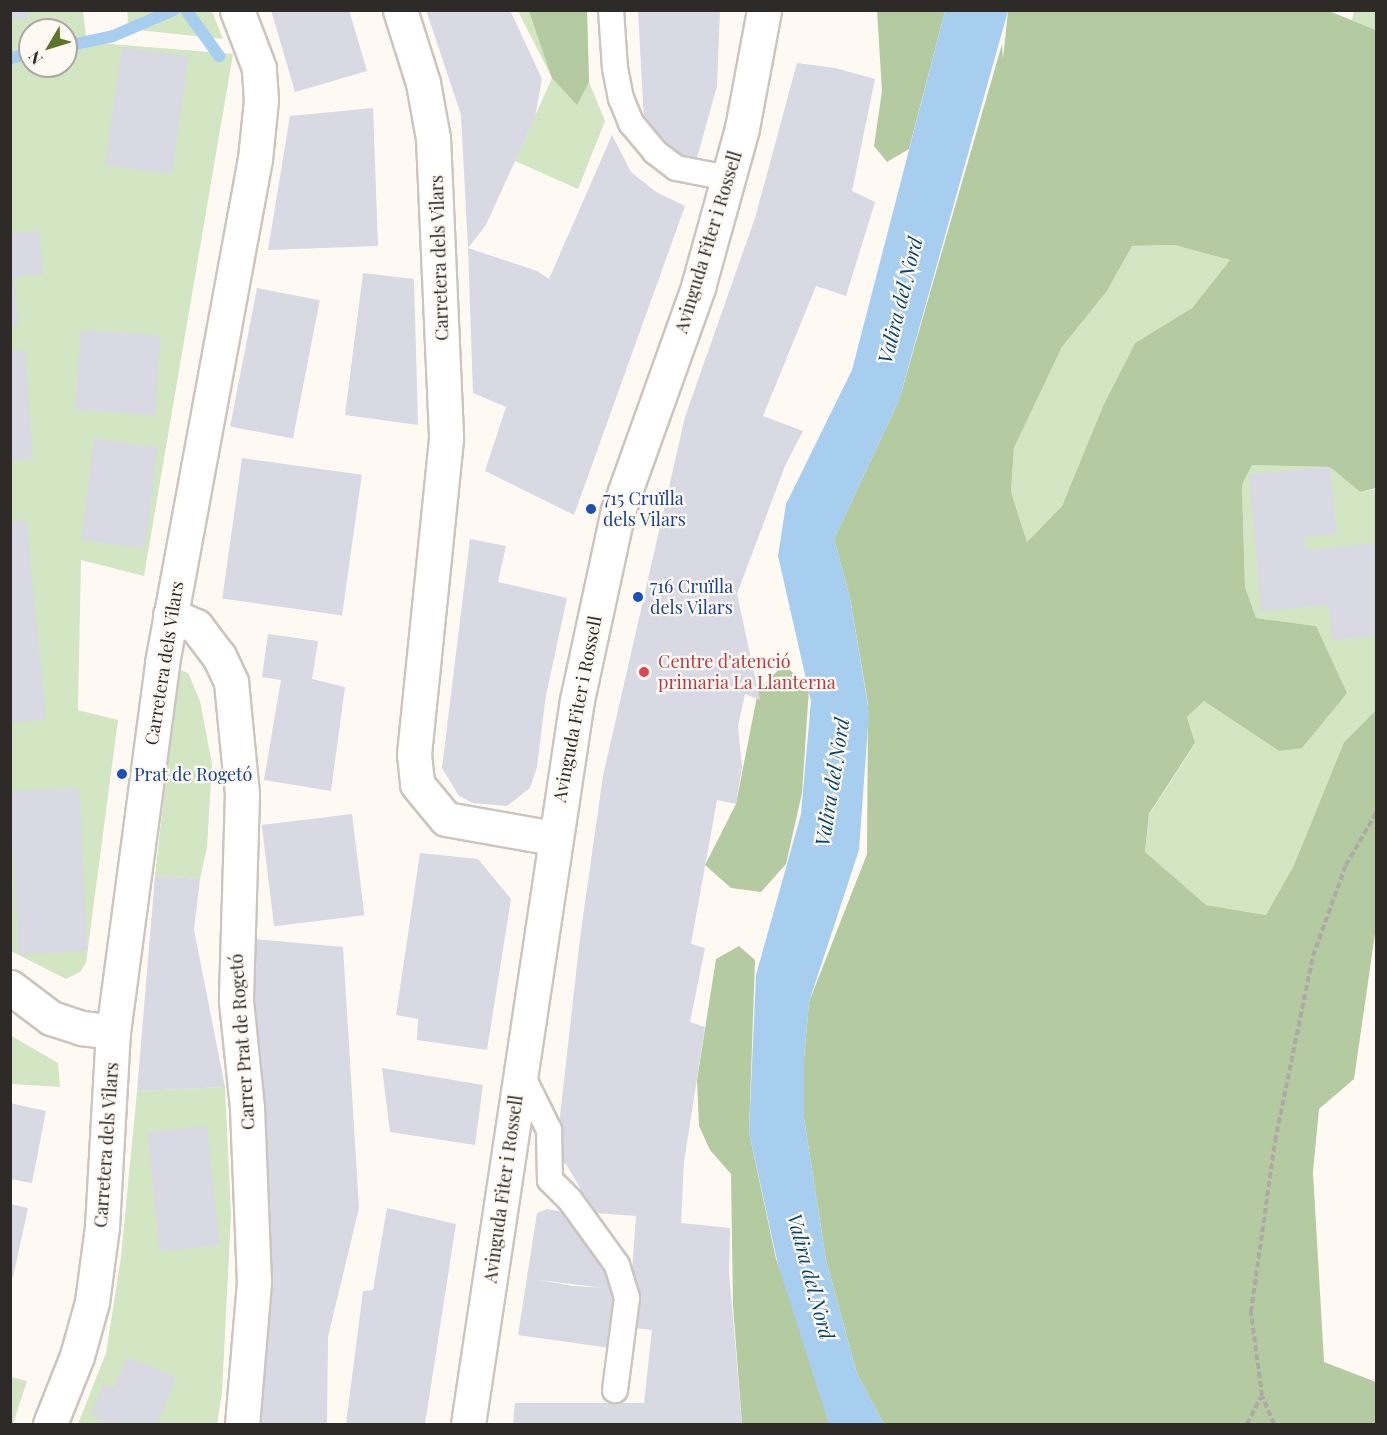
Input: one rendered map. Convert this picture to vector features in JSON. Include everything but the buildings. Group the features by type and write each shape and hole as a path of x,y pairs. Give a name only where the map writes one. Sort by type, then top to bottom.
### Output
{"street":[{"name":"Carretera dels Vilars","path":"50,1425 77,1356 92,1302 102,1227 113,1032 170,615 255,159 261,100 259,68 237,10"},
{"name":"Carretera dels Vilars","path":"400,10 423,83 433,138 446,439 414,754 417,784 446,819 553,838"},
{"name":"Avinguda Fiter i Rossell","path":"468,1425 553,838 577,700 618,511 698,287 758,55 764,10"},
{"name":"Carrer Prat de Rogetó","path":"170,615 196,626 219,656 231,682 243,794 236,1001 247,1108 255,1282 242,1425"},
{"path":"10,987 51,1018 81,1028 113,1032"}],"lane":[{"path":"611,10 615,68 621,98 631,123 655,152 676,168 728,178"},
{"path":"520,1071 549,1130 550,1180 617,1265 627,1298 615,1390"}],"path":[{"path":"1274,1425 1262,1396 1251,1312 1275,1141 1313,956 1346,865 1377,813"},
{"path":"1247,1425 1262,1396"}],"green space":[{"path":"10,11 83,11 87,42 233,54 144,576 81,560 78,710 118,720 86,963 80,972 66,979 11,951"},
{"path":"127,11 212,11 223,39 129,29"},
{"path":"518,11 587,11 589,82 605,121 578,189 515,161 552,78"},
{"path":"529,11 587,11 589,82 577,105 552,78"},
{"path":"877,11 945,11 909,149 887,162 874,146 882,91"},
{"path":"1008,11 1329,11 1376,30 1376,488 1360,492 1330,467 1252,465 1242,485 1245,587 1256,618 1316,626 1347,693 1302,748 1279,751 1204,701 1187,717 1195,743 1149,814 1145,852 1206,905 1266,915 1294,865 1344,742 1376,710 1376,927 1354,1079 1319,1109 1313,1172 1324,1362 1376,1382 1376,1424 884,1424 857,1374 826,1260 804,1118 804,1058 809,1002 867,854 868,704 850,598 834,539 899,400 1002,44 1003,59","holes":["1174,245 1230,260 1192,308 1135,343 1103,406 1062,506 1027,542 1011,492 1014,448 1062,347 1107,291 1132,246"]},
{"path":"1354,11 1376,11 1376,30 1352,20"},
{"path":"1174,245 1230,260 1192,308 1135,343 1103,406 1062,506 1027,542 1011,492 1014,448 1062,347 1107,291 1132,246"},
{"path":"1252,465 1330,467 1360,492 1376,489 1376,710 1344,742 1294,865 1266,915 1206,905 1145,853 1149,815 1195,744 1187,717 1205,700 1279,751 1316,626 1256,618 1245,587 1242,485"},
{"path":"784,664 809,689 802,793 786,864 761,892 731,888 705,865 736,804 758,691"},
{"path":"178,669 188,673 200,701 212,764 207,847 200,879 155,876"},
{"path":"739,946 755,960 749,1132 776,1259 834,1424 742,1424 733,1306 731,1174 710,1150 699,1126 697,1080 716,959"},
{"path":"10,1035 58,1063 60,1087 11,1084"},
{"path":"225,1087 231,1215 222,1393 217,1424 78,1424 106,1353 121,1257 137,1091"},
{"path":"11,1377 27,1381 13,1424 10,1424"}],"water":[{"name":"Valira del Nord","path":"945,11 1008,11 899,400 834,539 850,598 869,712 859,850 809,1002 804,1058 804,1118 826,1260 857,1374 884,1424 829,1424 778,1265 749,1132 756,975 801,814 811,701 778,556 786,504 852,370"}],"waterway":[{"path":"78,43 113,36 174,10"},
{"path":"186,10 219,56"},
{"path":"10,58 18,56"}],"place":[{"name":"715 Cruïlla dels Vilars","path":"591,509"},
{"name":"716 Cruïlla dels Vilars","path":"638,597"},
{"name":"Centre d'atenció primaria La Llanterna","path":"644,672"},
{"name":"Prat de Rogetó","path":"122,774"}]}
